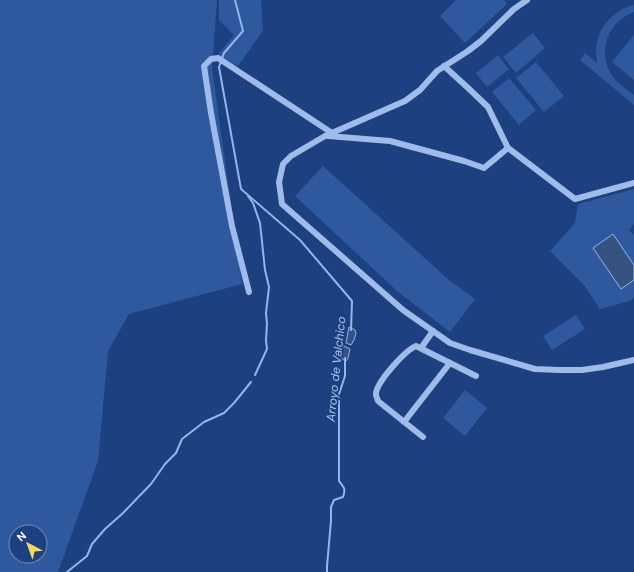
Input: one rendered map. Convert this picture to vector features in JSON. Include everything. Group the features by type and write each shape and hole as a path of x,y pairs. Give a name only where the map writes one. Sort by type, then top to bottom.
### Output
{"street":[{"path":"527,0 514,9 481,41 437,71 420,90 405,101 325,136 291,156 283,164 279,182 282,204 403,310 450,343 535,369 582,370 634,360"},
{"path":"249,292 232,226 211,113 204,66 211,58 218,58 332,133"},
{"path":"444,66 488,107 508,148 575,199 634,183"},
{"path":"325,136 390,140 484,168 508,148"},
{"path":"421,348 433,331"},
{"path":"423,437 378,401 376,395 377,390 393,366 406,352 412,347 416,346 476,376"},
{"path":"404,422 450,363"}],"shaded area":[{"path":"0,0 217,0 212,68 242,284 129,314 108,351 98,461 58,572 0,572"},
{"path":"219,0 261,0 263,31 238,66 218,55 234,35 219,20"},
{"path":"456,0 504,0 507,4 465,43 440,16"},
{"path":"634,5 634,12 624,17 611,30 607,38 605,55 610,72 615,79 634,95 634,105 580,60 585,53 597,63 597,42 603,27 619,11"},
{"path":"533,33 545,48 516,73 503,57"},
{"path":"634,35 634,80 612,62"},
{"path":"498,55 509,69 487,87 476,73"},
{"path":"536,62 564,96 544,112 516,78"},
{"path":"509,78 536,110 519,125 492,92"},
{"path":"323,166 449,280 475,299 450,332 397,291 295,196"},
{"path":"634,189 634,224 629,230 634,235 634,298 629,301 600,309 583,284 550,251 575,223 578,204"},
{"path":"613,234 634,265 634,280 621,289 593,248"},
{"path":"576,315 585,329 552,350 543,336"},
{"path":"349,327 355,330 356,333 351,345 346,343"},
{"path":"344,346 350,349 346,361 342,359 341,354"},
{"path":"465,390 487,408 465,436 443,418"}],"waterway":[{"name":"Arroyo de Valchico","path":"235,0 243,31 224,53 219,67 241,189 300,240 352,301 351,330"},
{"path":"248,196 253,203 260,223 265,270 269,287 266,313 267,349 255,375"},
{"name":"Arroyo de Valchico","path":"327,572 331,507 334,500 343,497 344,492 339,481 339,394 345,376 345,358"},
{"path":"67,572 87,556 92,544 105,529 151,484 165,464 176,453 182,439 204,422 224,413 251,382"}]}
